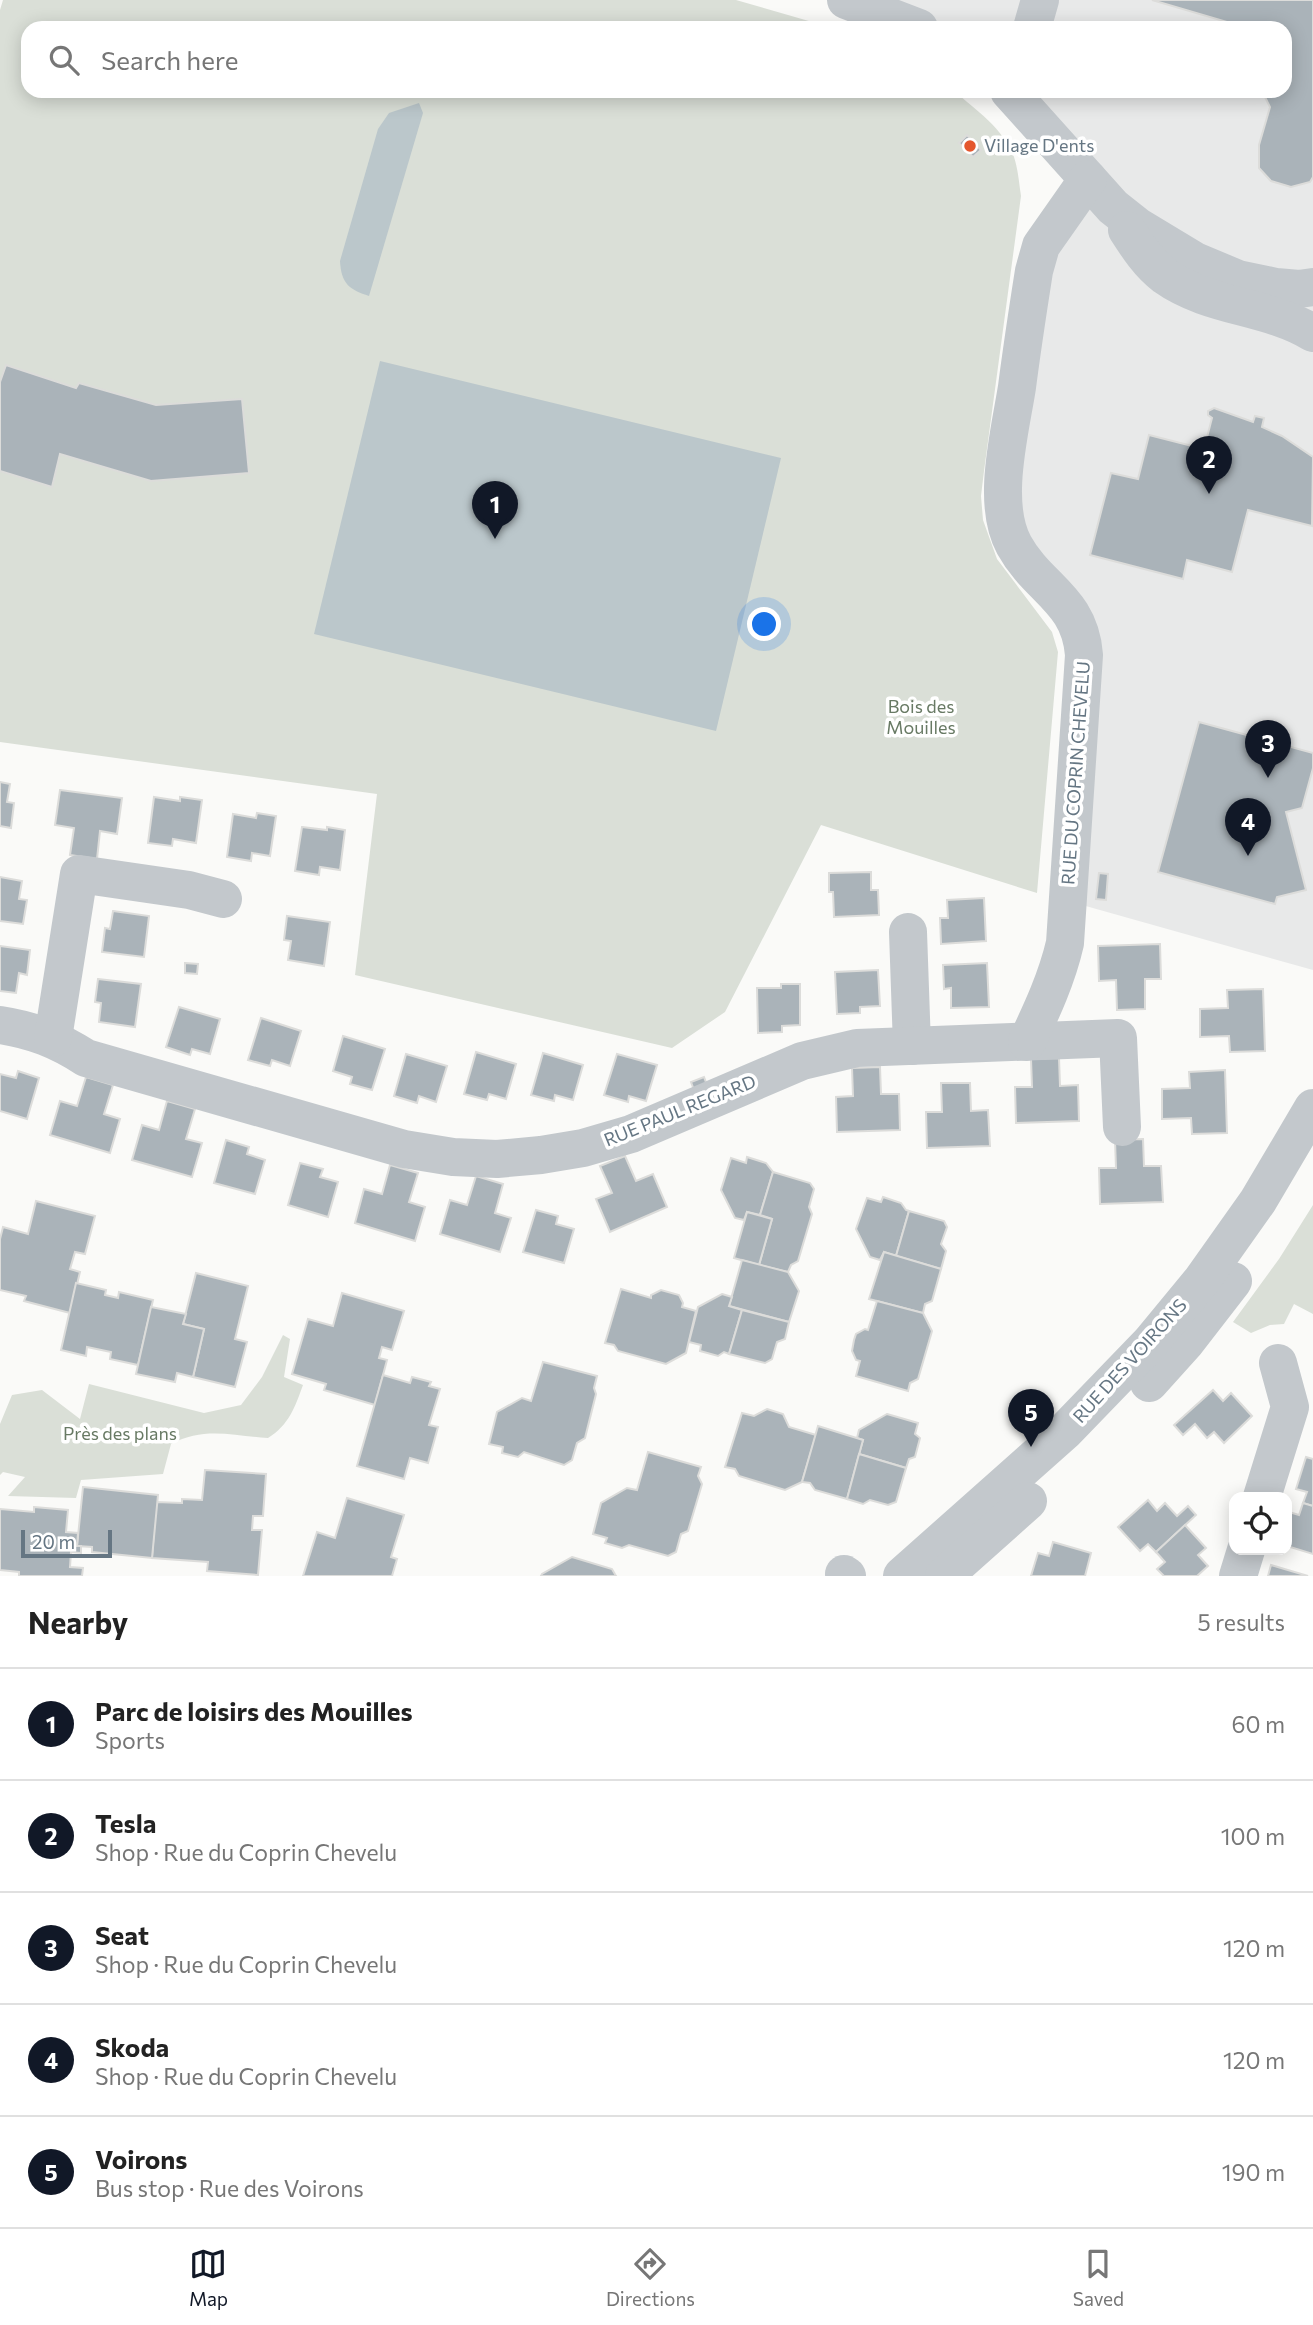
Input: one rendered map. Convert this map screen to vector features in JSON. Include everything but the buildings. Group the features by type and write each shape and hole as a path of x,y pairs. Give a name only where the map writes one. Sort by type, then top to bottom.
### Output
{"street":[{"path":"846,0 901,21"},
{"path":"1034,21 1040,0"},
{"path":"1015,98 1113,207 1141,252 1165,276 1219,301 1293,321 1313,333"},
{"name":"RUE DU COPRIN CHEVELU","path":"1027,1042 1060,966 1065,943 1084,655 1082,603 1028,566 1013,544 1006,524 1004,473 1043,300 1034,271 1041,246 1088,179"},
{"path":"1113,207 1156,237 1216,271 1261,285 1299,289 1313,287"},
{"path":"53,1038 79,874 189,890 223,900"},
{"path":"908,932 912,1046"},
{"name":"RUE PAUL REGARD","path":"0,1025 26,1029 53,1038 86,1058 218,1096 404,1149 470,1159 520,1157 583,1148 631,1134 818,1056 858,1048 1118,1038 1122,1127"},
{"name":"RUE DES VOIRONS","path":"902,1576 1065,1431 1150,1343 1202,1280 1258,1201 1313,1108"},
{"name":"RUE DES VOIRONS","path":"944,1576 1083,1451 1185,1343 1266,1234 1313,1160"},
{"path":"1264,1492 1290,1407 1278,1363"},
{"path":"1238,1576 1244,1555"}],"shaded area":[{"path":"846,0 1313,0 1313,970 1068,901 1084,655 1014,544 1034,271 1088,179 1015,98 1292,98 1292,21 901,21"},
{"path":"419,103 423,113 369,296 348,285 342,275 340,261 378,129 389,113"},
{"path":"380,361 781,458 716,731 314,634"}],"green space":[{"name":"Bois des Mouilles","path":"3,0 736,0 809,21 21,21 21,98 963,98 980,112 1003,137 1014,157 1021,196 981,496 983,520 997,559 1052,632 1058,652 1037,893 821,825 725,1012 672,1048 355,975 377,794 0,742 0,10"},
{"path":"1313,1205 1313,1314 1294,1304 1284,1324 1270,1325 1251,1333 1233,1322 1279,1259"},
{"name":"Près des plans","path":"283,1335 290,1339 284,1377 303,1385 286,1421 268,1438 195,1435 171,1444 163,1474 81,1480 76,1498 8,1496 25,1477 3,1472 0,1475 0,1424 12,1395 42,1390 80,1419 89,1384 204,1413 241,1405 262,1377"}],"place":[{"name":"Village D'ents","path":"970,146"},
{"name":"Tesla","path":"1209,494"},
{"name":"Parc de loisirs des Mouilles","path":"495,539"},
{"name":"Seat","path":"1268,778"},
{"name":"Skoda","path":"1248,856"},
{"name":"Voirons","path":"1031,1447"}]}
